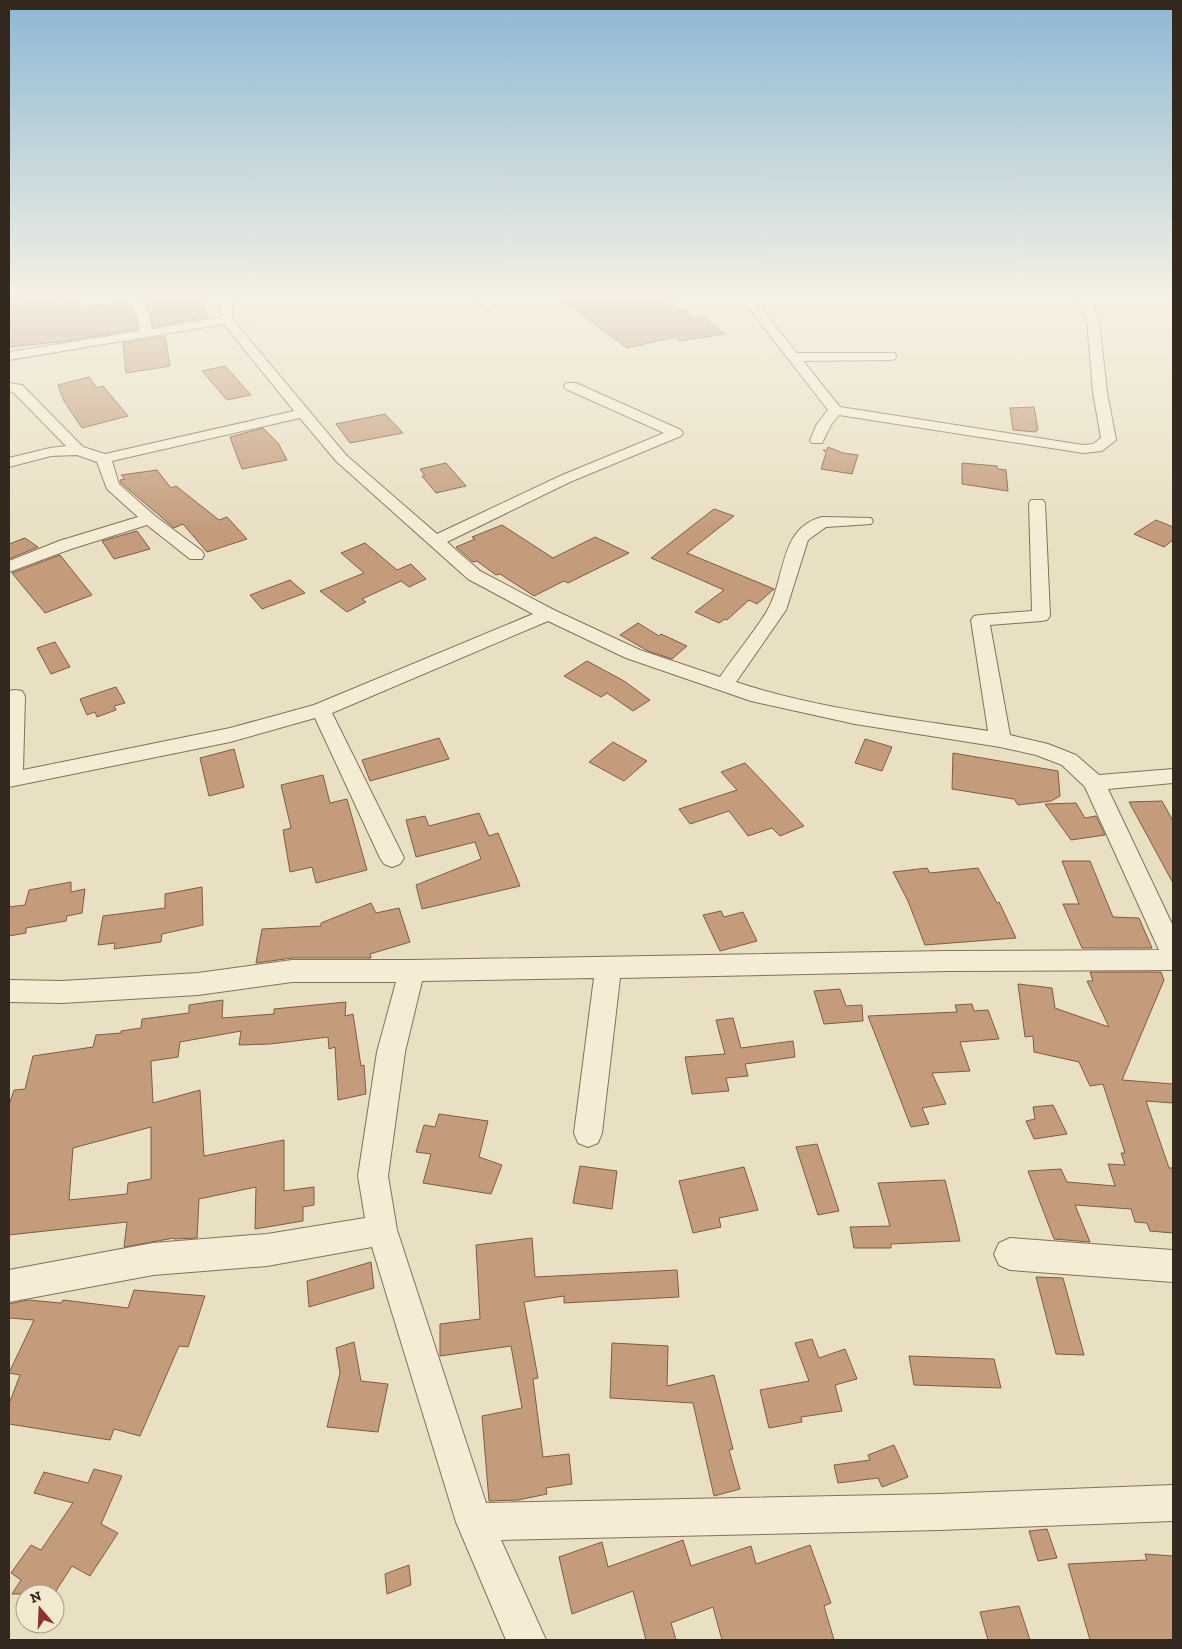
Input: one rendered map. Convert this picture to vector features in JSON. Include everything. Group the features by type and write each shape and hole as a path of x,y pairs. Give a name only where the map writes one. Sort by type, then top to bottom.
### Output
{"street":[{"path":"272,375 342,458 474,575 548,614 633,654 758,696 855,717 1000,740 1041,749 1069,760 1094,783 1173,952"},
{"path":"807,375 835,410 1083,449 1097,448 1109,440 1098,375"},
{"path":"436,540 565,479 676,433 571,386"},
{"path":"9,387 17,388 78,450"},
{"path":"817,440 824,424 835,410"},
{"path":"9,463 50,452 78,450 104,459 262,421 304,413"},
{"path":"104,459 112,486 149,519 196,555"},
{"path":"1000,740 980,620 1041,616 1037,503"},
{"path":"9,566 65,545 149,519"},
{"path":"724,685 777,610 800,538 822,522 865,521"},
{"path":"15,696 10,780 230,735 320,710 548,614"},
{"path":"320,710 392,858"},
{"path":"1094,783 1173,776"},
{"path":"9,991 62,992 198,984 292,971 608,968 937,961 1173,960"},
{"path":"588,1133 608,968"},
{"path":"412,971 391,1052 374,1176 382,1230 474,1522 526,1640"},
{"path":"9,1286 153,1259 267,1250 382,1230"},
{"path":"1010,1254 1173,1266"},
{"path":"474,1522 939,1512 1173,1503"}],"building":[{"path":"205,375 233,375 251,395 227,400"},
{"path":"89,377 97,388 103,386 128,416 82,428 64,401 58,385"},
{"path":"1034,407 1038,430 1035,430 1036,432 1013,430 1010,408"},
{"path":"385,414 403,433 350,443 336,424"},
{"path":"263,428 278,443 287,460 242,469 230,437"},
{"path":"828,447 843,453 858,455 852,474 821,469 826,453 823,450 827,450"},
{"path":"446,463 466,486 436,493 422,476 425,476 420,469"},
{"path":"962,463 997,466 998,469 1006,470 1008,491 962,484"},
{"path":"157,470 171,488 176,486 219,520 227,517 247,539 207,552 183,524 174,528 121,483 120,480 125,479 121,475"},
{"path":"714,509 734,516 687,553 774,589 757,604 749,600 727,620 725,619 719,623 695,612 724,590 651,558"},
{"path":"1156,520 1173,527 1173,540 1164,547 1134,534"},
{"path":"502,525 553,558 595,537 629,553 568,583 564,581 534,596 500,574 496,575 477,561 473,562 456,547 475,539 472,537"},
{"path":"137,531 150,549 114,559 102,541"},
{"path":"25,538 38,547 9,559 9,544"},
{"path":"365,543 397,570 411,564 426,579 409,587 401,581 362,599 366,602 347,612 320,591 364,573 341,553"},
{"path":"60,555 92,595 45,613 12,573"},
{"path":"290,580 305,593 262,609 250,595"},
{"path":"638,623 659,636 661,634 687,646 672,659 648,651 620,635"},
{"path":"55,642 70,667 51,674 37,648"},
{"path":"587,661 624,681 650,700 633,711 607,693 601,697 564,676"},
{"path":"116,687 125,703 114,706 116,710 97,717 95,712 87,715 80,699"},
{"path":"439,738 449,759 370,781 362,760"},
{"path":"865,739 892,747 882,771 855,763"},
{"path":"613,742 647,761 624,781 589,762"},
{"path":"234,749 244,787 209,796 200,758"},
{"path":"953,753 1058,771 1060,796 1051,801 1018,805 1014,799 952,789"},
{"path":"745,763 804,826 780,836 772,828 748,836 729,811 690,824 679,809 737,790 721,772"},
{"path":"323,775 330,803 347,799 367,870 316,883 312,867 290,872 283,830 291,828 281,785"},
{"path":"1162,801 1173,821 1173,883 1129,802"},
{"path":"1076,803 1085,818 1096,816 1105,835 1071,840 1045,804"},
{"path":"479,813 489,836 498,833 520,886 422,909 416,885 481,859 475,842 416,857 406,820 425,816 429,826"},
{"path":"1062,861 1090,861 1113,917 1139,918 1152,948 1082,948 1063,904 1079,904"},
{"path":"927,868 930,873 978,868 997,903 999,902 1016,938 925,945 908,901 893,872"},
{"path":"71,882 71,892 85,889 82,913 67,916 66,921 26,928 26,933 9,936 9,907 25,905 29,890"},
{"path":"202,887 203,925 162,934 161,942 114,949 115,943 98,945 103,916 165,908 165,894"},
{"path":"371,903 376,913 399,908 410,942 370,954 371,958 292,958 256,963 262,929 321,926 321,923"},
{"path":"721,911 724,917 743,912 757,941 720,951 703,915"},
{"path":"1090,972 1161,972 1164,980 1122,1080 1173,1084 1173,1103 1146,1101 1169,1168 1173,1168 1173,1233 1150,1231 1147,1223 1135,1222 1131,1209 1075,1205 1090,1242 1054,1239 1028,1171 1061,1169 1067,1182 1115,1186 1108,1164 1125,1165 1121,1153 1125,1153 1103,1084 1090,1086 1079,1062 1034,1052 1033,1036 1025,1037 1018,984 1052,988 1055,1008 1109,1027 1087,981 1093,981"},
{"path":"840,989 846,1006 862,1005 863,1021 824,1024 814,991"},
{"path":"223,1000 222,1018 274,1014 274,1009 346,1002 345,1016 353,1014 361,1066 364,1065 366,1094 338,1100 335,1047 329,1049 328,1037 270,1044 239,1045 241,1031 180,1042 178,1057 151,1061 153,1103 200,1090 204,1156 284,1140 284,1191 314,1187 314,1205 303,1207 303,1221 255,1229 256,1187 199,1199 197,1238 174,1238 124,1247 127,1222 9,1235 9,1105 14,1090 25,1089 33,1056 93,1047 96,1035 121,1033 121,1031 141,1028 142,1019 189,1013 189,1005","holes":["151,1127 151,1179 128,1183 127,1194 69,1200 73,1148"]},
{"path":"972,1004 974,1011 988,1010 999,1039 960,1042 970,1071 932,1073 946,1104 922,1108 929,1124 911,1127 868,1016 957,1012 955,1005"},
{"path":"733,1018 741,1048 793,1041 795,1057 745,1064 748,1076 726,1078 729,1091 692,1094 685,1057 725,1054 716,1020"},
{"path":"1053,1105 1067,1134 1034,1139 1026,1121 1035,1119 1033,1107"},
{"path":"439,1114 488,1121 479,1157 502,1165 491,1194 423,1183 431,1154 416,1152 424,1125 435,1127"},
{"path":"817,1144 839,1211 818,1215 796,1147"},
{"path":"580,1166 617,1171 612,1209 573,1203"},
{"path":"744,1167 758,1210 719,1218 721,1227 693,1233 679,1181"},
{"path":"945,1180 960,1241 891,1244 891,1248 854,1248 850,1227 890,1226 878,1183"},
{"path":"532,1238 535,1277 677,1270 679,1297 564,1303 564,1296 524,1302 538,1378 533,1379 543,1457 569,1454 572,1484 546,1488 547,1494 518,1500 489,1501 482,1416 522,1408 511,1346 440,1356 440,1324 480,1319 476,1245"},
{"path":"371,1262 374,1288 309,1307 307,1281"},
{"path":"1036,1277 1063,1278 1084,1355 1056,1354"},
{"path":"134,1290 205,1296 188,1347 179,1346 140,1436 114,1429 110,1440 9,1424 9,1404 20,1375 9,1373 34,1320 9,1318 9,1304 28,1300 61,1303 63,1300 128,1308"},
{"path":"812,1339 819,1358 845,1349 857,1379 835,1385 842,1411 801,1417 802,1422 769,1428 760,1390 809,1381 795,1343"},
{"path":"354,1342 361,1381 388,1384 378,1432 327,1427 340,1373 336,1348"},
{"path":"612,1343 668,1346 667,1386 714,1375 733,1449 729,1450 740,1489 714,1496 693,1403 610,1398"},
{"path":"909,1356 994,1359 1001,1388 914,1385"},
{"path":"894,1445 908,1477 882,1487 878,1478 838,1483 834,1465 870,1460 868,1455"},
{"path":"94,1469 122,1476 101,1524 118,1533 90,1576 72,1566 60,1584 18,1584 21,1580 11,1573 31,1545 41,1550 73,1503 34,1493 44,1472 88,1483"},
{"path":"1047,1529 1057,1558 1038,1561 1029,1531"},
{"path":"683,1540 691,1566 751,1546 756,1564 810,1545 831,1603 824,1606 834,1640 722,1640 713,1607 671,1623 676,1640 646,1640 633,1591 572,1614 559,1557 602,1542 608,1567"},
{"path":"1145,1554 1173,1556 1173,1640 1090,1640 1068,1564 1147,1560"},
{"path":"409,1565 411,1585 387,1594 385,1574"},
{"path":"1019,1606 1030,1640 988,1640 980,1612"}]}
